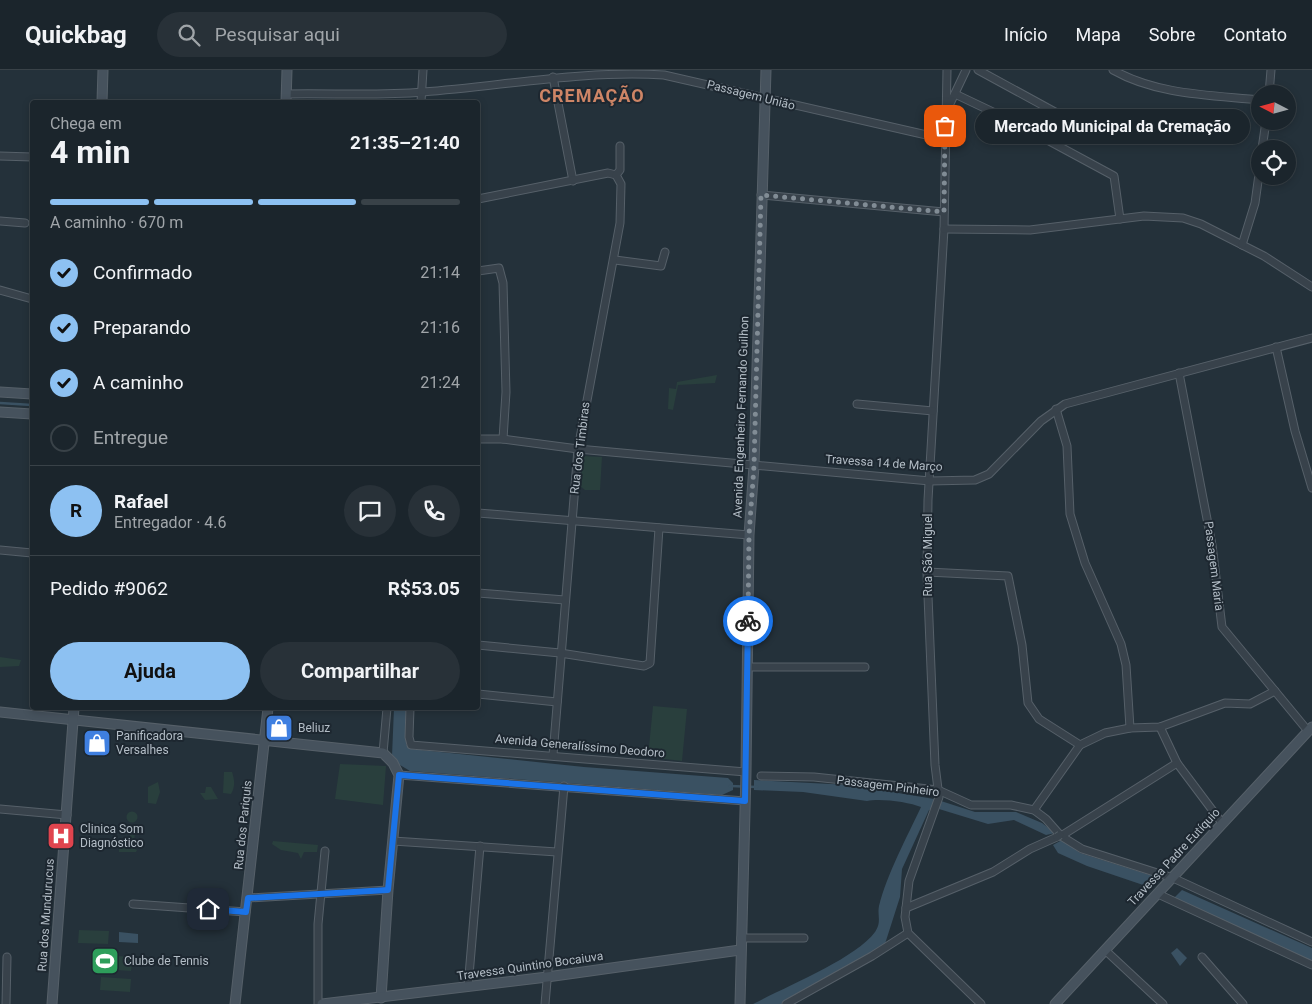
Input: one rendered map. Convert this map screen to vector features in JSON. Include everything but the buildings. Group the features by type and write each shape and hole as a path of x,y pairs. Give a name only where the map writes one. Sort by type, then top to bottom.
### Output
{"street":[{"path":"102,100 103,70"},
{"path":"286,98 287,70"},
{"path":"421,100 423,70"},
{"name":"Avenida Engenheiro Fernando Guilhon","path":"740,1004 746,772 749,535 754,466 766,70"},
{"name":"Rua São Miguel","path":"908,933 906,908 909,881 936,808 938,794 926,572 928,500 944,229 944,139 947,70"},
{"path":"945,112 966,70"},
{"path":"978,70 1099,136"},
{"path":"1113,70 1141,83 1158,88 1251,99"},
{"path":"1270,85 1271,70"},
{"name":"Passagem União","path":"286,98 422,92 553,77 664,74 765,99 944,139"},
{"path":"553,77 573,181"},
{"path":"955,94 1014,122 1114,176 1120,219"},
{"name":"Rua dos Timbiras","path":"553,755 578,449 620,223 622,192 621,184 616,175 620,170 620,146"},
{"path":"0,156 30,157"},
{"path":"480,199 608,173 616,175"},
{"path":"1242,245 1255,203 1258,185"},
{"path":"761,195 944,212"},
{"path":"944,229 1030,230 1159,216 1192,220 1286,268 1312,287"},
{"path":"0,220 25,223"},
{"path":"614,260 661,266 665,252"},
{"path":"480,271 499,268 503,283 506,392 503,439"},
{"path":"0,290 30,298"},
{"name":"Travessa 14 de Março","path":"480,439 503,439 578,449 930,481 975,480 989,474 1056,409 1078,400 1312,338"},
{"path":"1276,347 1294,431 1312,488"},
{"name":"Passagem Maria","path":"1179,373 1212,545 1222,627 1275,691 1310,729"},
{"path":"0,392 30,394"},
{"path":"856,404 933,411"},
{"path":"1056,409 1066,446 1070,514 1086,562 1121,644 1126,665 1130,728"},
{"path":"0,412 30,414"},
{"path":"480,513 749,535"},
{"path":"480,645 560,653 644,666 650,663 659,528"},
{"path":"0,550 30,553"},
{"path":"926,572 1008,576 1016,604 1028,703 1039,719 1080,745"},
{"path":"480,593 565,600"},
{"path":"748,667 865,667"},
{"path":"1034,810 1056,776 1080,745 1105,733 1130,728 1160,727 1225,703 1250,704 1275,691"},
{"path":"480,694 557,702"},
{"name":"Rua dos Mundurucus","path":"52,1004 74,710"},
{"name":"Rua dos Pariquis","path":"235,1004 268,710"},
{"path":"383,753 387,710"},
{"name":"Avenida Generalíssimo Deodoro","path":"410,710 409,737 411,745 746,772"},
{"path":"0,712 383,753 393,763 399,775 388,890 381,1001"},
{"path":"1160,727 1177,763 1222,823"},
{"name":"Travessa Padre Eutíquio","path":"1055,1004 1310,729"},
{"path":"906,908 993,872 1030,849 1059,836 1177,763"},
{"path":"399,775 745,801"},
{"name":"Passagem Pinheiro","path":"761,776 814,777 938,794 971,805 1011,805 1034,810 1046,819 1059,836 1087,851 1173,878"},
{"path":"545,1004 564,786"},
{"path":"0,809 67,815"},
{"path":"393,840 557,852"},
{"path":"468,987 480,846"},
{"path":"318,1004 320,893 325,851"},
{"path":"1173,878 1312,942"},
{"path":"248,898 388,890"},
{"path":"1158,894 1312,965"},
{"path":"132,904 246,912"},
{"path":"786,1004 872,956 908,933 981,1004"},
{"path":"741,938 804,938"},
{"name":"Travessa Quintino Bocaiuva","path":"322,1004 381,1001 468,987 740,950"},
{"path":"1105,950 1163,1004"},
{"path":"6,1004 7,957"},
{"path":"1202,957 1243,1004"}],"green space":[{"path":"717,375 715,383 678,385 673,410 668,409 669,388 676,389 677,382"},
{"path":"583,456 602,457 600,490 585,490 580,486"},
{"path":"0,657 21,660 19,666 0,667"},
{"path":"653,706 687,709 682,761 648,757"},
{"path":"340,764 386,766 383,805 335,799"},
{"path":"224,772 232,772 234,778 231,794 223,793"},
{"path":"158,782 160,792 156,804 148,803 148,787"},
{"path":"206,787 211,787 218,799 205,800 200,793 205,793"},
{"path":"132,811 138,817 132,823 126,817"},
{"path":"135,834 133,848 137,850 136,852 119,852 119,846 130,848 130,835"},
{"path":"273,841 318,845 317,852 304,852 301,859 298,853 281,850 272,844"},
{"path":"79,930 109,931 108,944 78,943"},
{"path":"102,955 133,957 131,971 101,969"},
{"path":"101,977 131,979 130,992 100,990"}],"water":[{"path":"394,710 407,710 406,744 411,749 584,767 728,778 733,783 733,790 722,795 410,771 400,765 392,756"},
{"path":"754,780 850,785 934,799 933,809 929,810 902,869 900,897 884,947 781,1004 753,1004 836,962 865,942 875,932 879,922 879,906 887,881 921,807 894,801 867,801 803,792 754,790"},
{"path":"941,801 975,812 1016,812 1042,823 1055,833 1046,835 1014,820 988,824 939,809"},
{"path":"1062,840 1080,853 1156,877 1149,887 1087,866 1058,853 1053,845"},
{"path":"1182,890 1312,948 1312,961 1174,898"},
{"path":"119,932 138,934 138,943 119,942"},
{"path":"1177,948 1187,958 1180,966 1171,953"}],"waterway":[{"path":"0,403 30,405"},
{"path":"730,786 757,787"}],"way so far":[{"path":"748,621 749,535 754,466 761,195 944,212 945,126"}],"place":[{"name":"Mercado Municipal da Cremação","path":"945,126"},
{"name":"Beliuz","path":"279,728"},
{"name":"Panificadora Versalhes","path":"97,743"},
{"name":"Clinica Som Diagnóstico","path":"61,836"},
{"name":"Clube de Tennis","path":"105,961"}],"district":[{"name":"CREMAÇÃO","path":"592,96"}],"route":[{"path":"208,909 246,912 248,898 388,890 399,775 745,801 748,621"}]}
